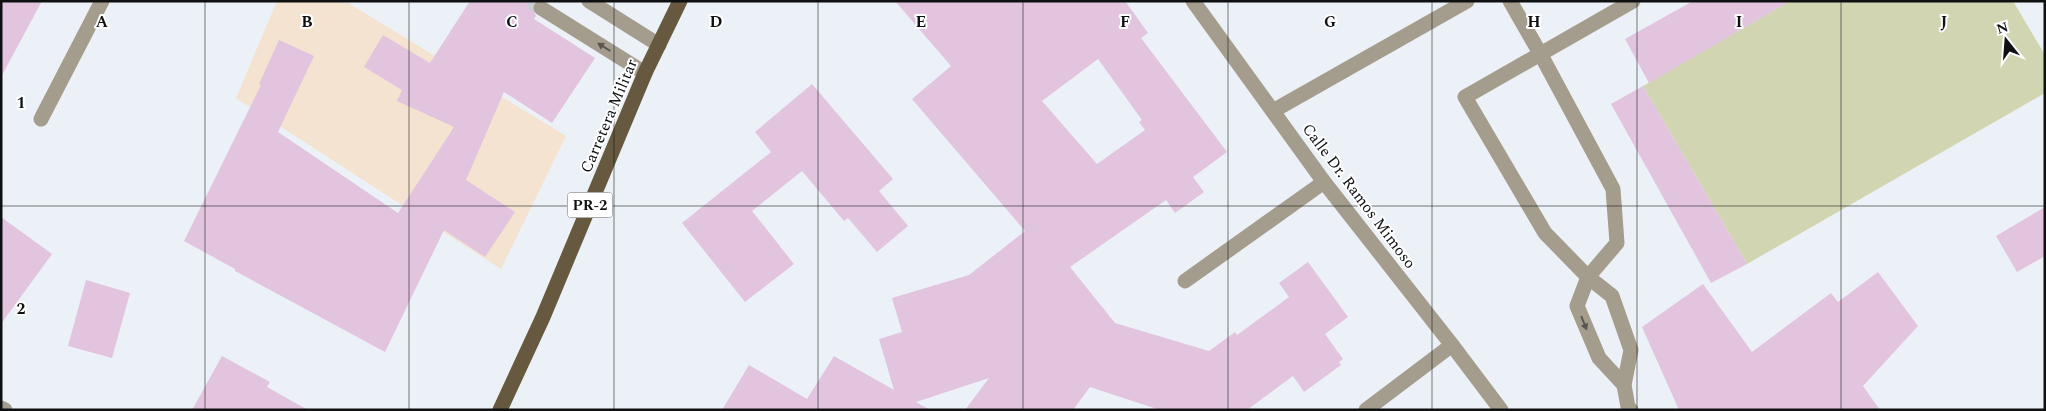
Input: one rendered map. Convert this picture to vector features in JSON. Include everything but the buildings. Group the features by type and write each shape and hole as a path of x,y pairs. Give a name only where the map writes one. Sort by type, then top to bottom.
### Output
{"main road":[{"name":"Carretera Militar","path":"500,410 543,318 645,73 680,1"}],"street":[{"path":"41,118 102,1"},
{"path":"589,1 659,45"},
{"name":"Calle Dr. Ramos Mimoso","path":"1193,1 1324,182 1501,410"},
{"path":"1272,111 1467,1"},
{"path":"1510,1 1613,189 1617,243 1588,278 1577,306 1598,358 1624,386"},
{"path":"1626,409 1624,386 1631,350 1612,296 1588,278 1544,233 1465,98 1633,1"},
{"path":"541,8 645,73"},
{"path":"1185,281 1324,182"},
{"path":"1366,410 1452,345"},
{"path":"1,408 5,410"}],"shaded area":[{"path":"277,1 345,1 566,136 501,269 236,98"}],"green space":[{"path":"1790,1 2013,1 2045,55 2045,93 1747,264 1643,86"}],"tunnel":[{"path":"530,1 541,8"}]}
